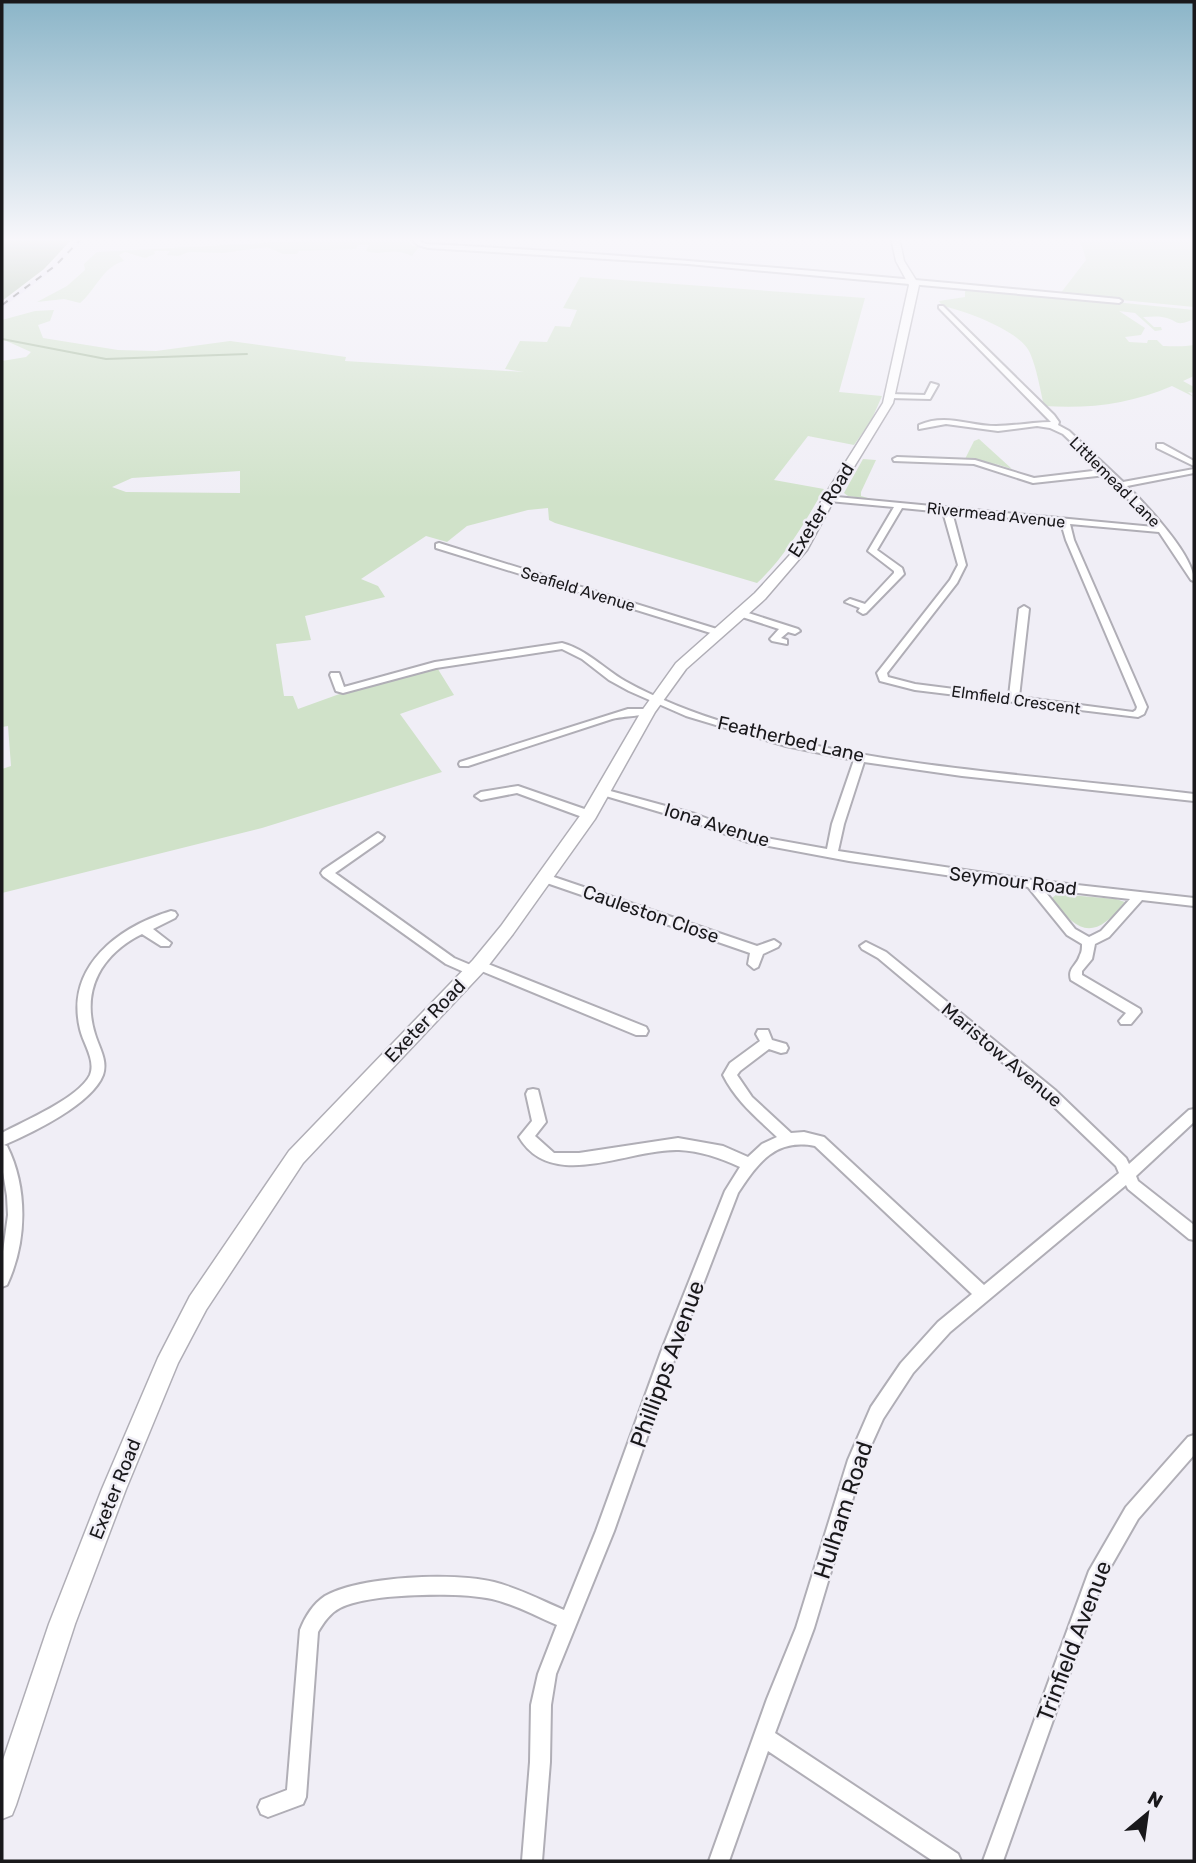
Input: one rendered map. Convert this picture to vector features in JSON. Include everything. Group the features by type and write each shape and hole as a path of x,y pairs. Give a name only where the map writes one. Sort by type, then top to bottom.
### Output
{"highway":[{"name":"Exeter Road","path":"2,1805 62,1624 169,1358 198,1303 296,1157 476,968 545,878 589,815 652,706 681,666 760,596 803,547 829,498 877,424 890,396 903,325"}],"street":[{"name":"Littlemead Lane","path":"959,325 1055,422 1053,426 1065,432 1108,472 1163,530 1194,579"},
{"path":"929,409 928,397 934,385"},
{"path":"890,396 928,397"},
{"path":"988,415 992,428"},
{"path":"922,427 928,423 954,422 992,428 1020,424 1053,426"},
{"path":"1160,446 1194,464"},
{"path":"897,458 975,462 1033,481 1108,472"},
{"path":"1121,485 1194,471"},
{"name":"Rivermead Avenue","path":"829,498 1163,530"},
{"path":"850,602 865,609 899,574 899,570 872,551 899,505"},
{"name":"Elmfield Crescent","path":"947,509 962,565 954,581 882,674 884,679 915,687 1134,715 1140,712 1142,707 1070,540 1065,522"},
{"name":"Seafield Avenue","path":"439,546 717,632"},
{"path":"739,613 790,629"},
{"path":"1014,700 1026,614"},
{"path":"784,642 775,639 790,629"},
{"name":"Featherbed Lane","path":"335,675 343,690 435,665 562,646 578,651 652,706 764,737 860,757 1010,779 1194,797"},
{"path":"464,764 608,717 652,706"},
{"path":"832,854 838,824 860,757"},
{"path":"481,796 518,789 589,815"},
{"name":"Iona Avenue","path":"603,792 691,817 748,838 832,854"},
{"path":"378,837 327,873 450,961 476,968 641,1031"},
{"name":"Seymour Road","path":"832,854 1032,884 1194,902"},
{"name":"Cauleston Close","path":"545,878 756,957 774,943"},
{"path":"1032,884 1071,932 1089,942"},
{"path":"1089,942 1105,934 1140,895"},
{"path":"2,1140 76,1097 94,1080 98,1071 98,1060 84,1018 88,985 100,959 115,945 171,915"},
{"path":"144,928 165,943"},
{"path":"1089,942 1086,959 1076,970 1075,977 1135,1012 1126,1021"},
{"name":"Maristow Avenue","path":"866,946 882,955 1050,1094 1121,1162 1133,1185 1194,1234"},
{"path":"771,1042 735,1067 730,1075 733,1082 787,1138 807,1137 827,1147 984,1295"},
{"path":"533,1094 539,1122 526,1137 550,1158 579,1159 678,1144 723,1152 750,1166"},
{"name":"Hulham Road","path":"719,1861 805,1628 856,1460 877,1413 906,1368 944,1327 1126,1176 1194,1114"},
{"name":"Phillipps Avenue","path":"532,1861 540,1762 541,1705 547,1674 605,1531 669,1352 732,1191 750,1166 775,1142 787,1138"},
{"path":"2,1150 14,1191 16,1211 9,1265 2,1280"},
{"name":"Trinfield Avenue","path":"993,1861 1095,1577 1132,1513 1194,1443"},
{"path":"268,1807 296,1797 309,1630 317,1614 334,1601 355,1593 469,1587 493,1591 568,1620"},
{"path":"764,1737 951,1861"}],"shaded area":[{"path":"2,325 38,325 43,338 118,350 156,351 230,341 346,357 345,361 524,372 505,369 520,341 547,342 555,326 858,325 839,392 882,396 871,421 854,445 808,436 774,480 824,489 786,550 757,583 555,523 549,520 548,508 528,510 467,526 447,542 426,536 361,579 378,586 385,597 305,616 311,640 276,644 284,696 293,696 298,709 345,692 436,666 454,695 400,714 442,772 262,828 2,893 2,769 11,766 8,726 2,727 2,361 26,357 31,352 2,339","holes":["240,471 240,493 126,492 112,487 132,478"]},
{"path":"996,325 1140,325 1145,328 1141,335 1125,337 1129,342 1147,343 1148,340 1157,340 1163,346 1194,345 1194,376 1183,381 1194,387 1194,393 1188,392 1194,397 1172,386 1110,404 1044,406 1030,353 1025,345"},
{"path":"1148,325 1161,327 1162,330 1155,331"},
{"path":"979,439 1012,469 993,463 1032,479 984,462 965,459 974,441"},
{"path":"863,459 876,460 861,492 861,496 871,499 844,493"},
{"path":"1057,894 1125,902 1105,923 1087,928 1070,920 1061,910 1052,898"}],"waterway":[{"path":"2,339 106,359 247,354"}]}
